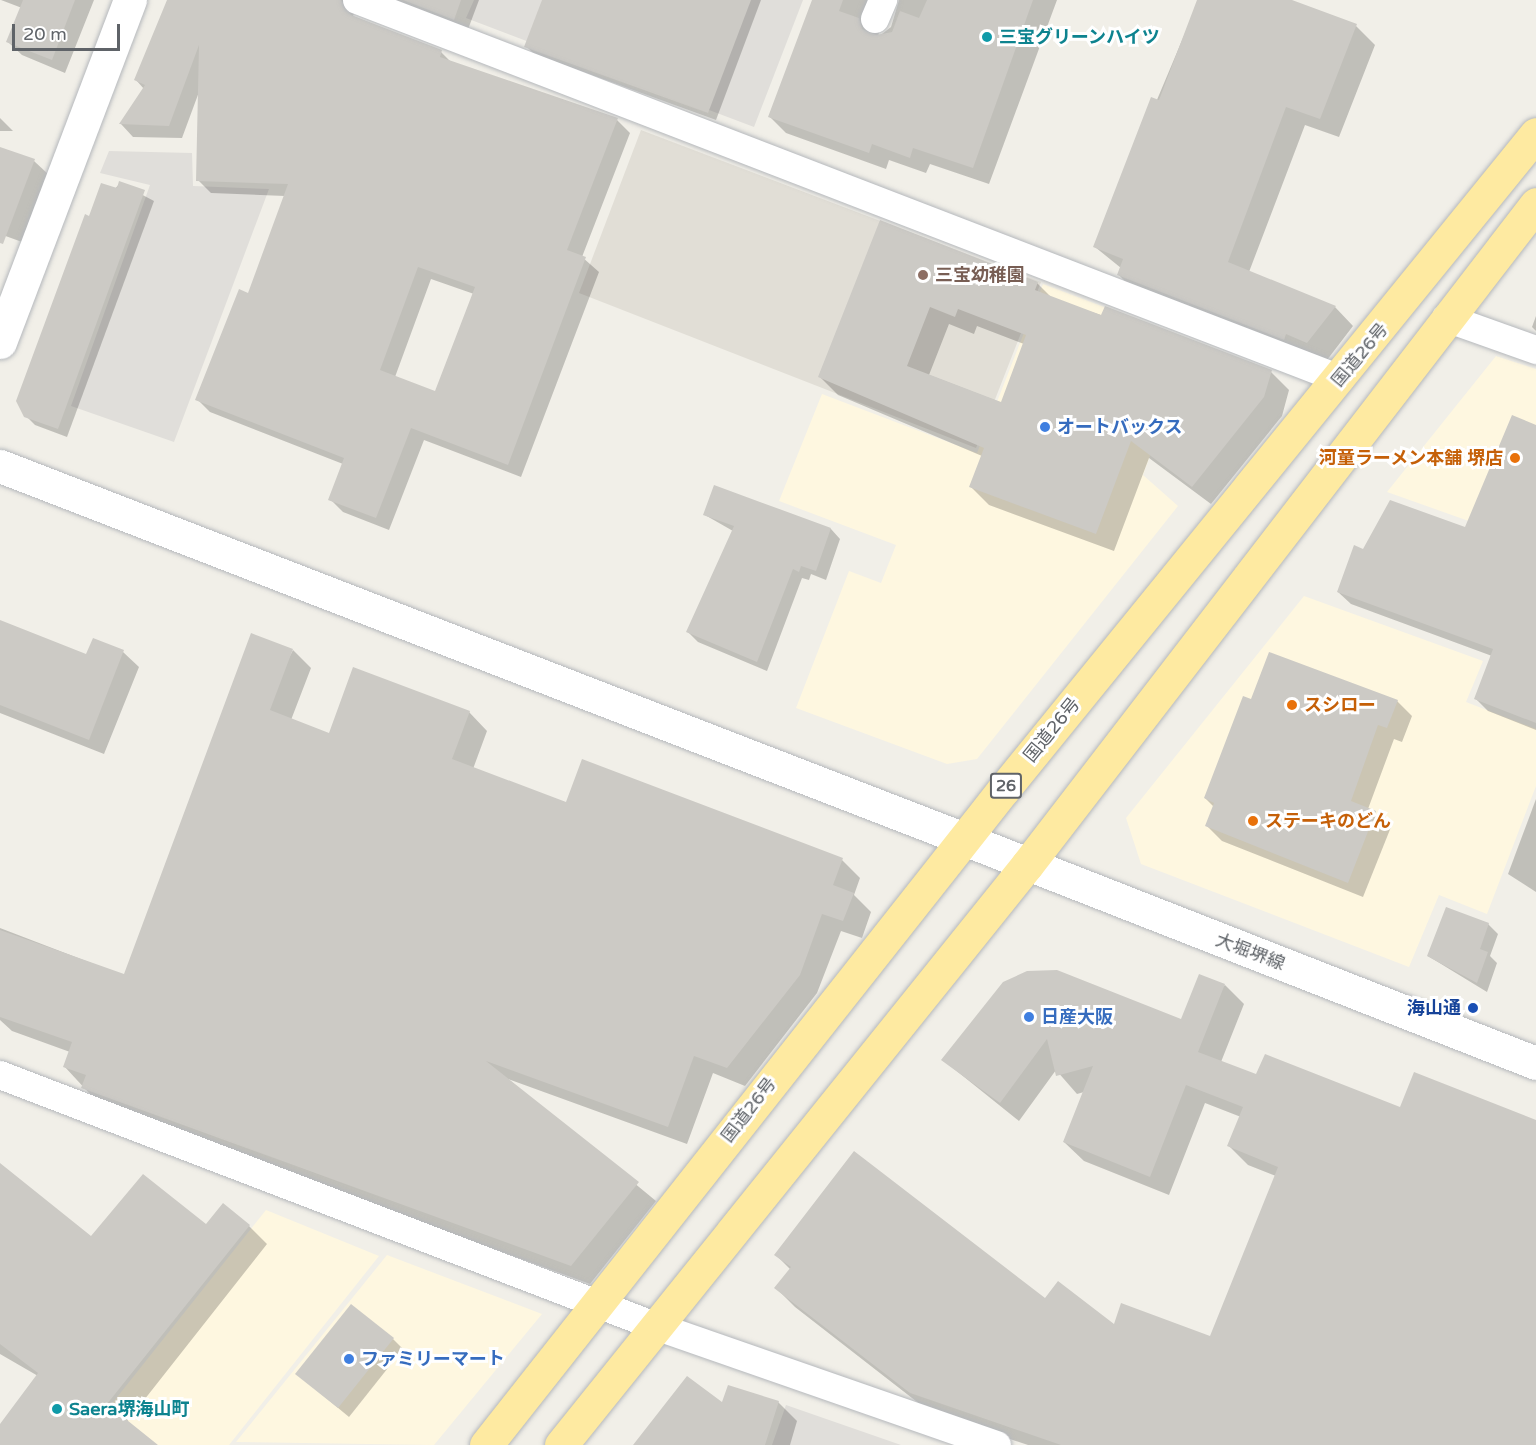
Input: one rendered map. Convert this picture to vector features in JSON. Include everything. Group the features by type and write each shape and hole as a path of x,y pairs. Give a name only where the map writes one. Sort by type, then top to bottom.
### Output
{"highway":[{"name":"国道26号","path":"486,1445 964,839 1340,379 1536,134"},
{"path":"561,1445 1027,865 1536,204"}],"street":[{"path":"0,342 130,0"},
{"path":"357,0 1340,379"},
{"path":"1446,318 1536,350"},
{"name":"大堀堺線","path":"0,466 1536,1063"},
{"path":"0,1075 655,1326 997,1445"}],"shaded area":[{"path":"474,0 803,0 754,127 466,18"},
{"path":"641,130 1041,282 976,448 579,293"},
{"path":"109,151 192,153 193,186 269,189 174,442 71,406 150,185 100,173"},
{"path":"1043,284 1192,340 1143,475 1178,506 977,759 947,764 796,708 849,571 881,583 896,545 779,501 822,394 977,453"},
{"path":"1496,356 1536,369 1536,512 1525,541 1387,492"},
{"path":"1304,596 1483,661 1466,702 1536,729 1536,786 1487,914 1439,895 1409,967 1141,864 1126,818"},
{"path":"266,1210 379,1256 229,1445 79,1445"},
{"path":"387,1255 542,1314 434,1445 236,1442"},
{"path":"786,1405 901,1445 772,1445"}],"building":[{"path":"23,0 75,0 52,60 6,42"},
{"path":"167,0 341,0 351,15 442,50 440,57 618,118 567,250 586,257 508,465 411,428 376,518 328,500 344,458 195,400 239,289 248,293 288,184 196,181 199,45 169,126 119,124 145,85 134,80","holes":["418,267 475,287 435,391 380,370"]},
{"path":"403,0 461,0 454,20"},
{"path":"542,0 751,0 708,113 524,47"},
{"path":"812,0 843,0 839,11 859,18 862,29 876,35 892,32 900,11 919,18 927,0 1033,0 973,168 913,148 910,158 872,144 869,153 768,117"},
{"path":"1197,0 1292,0 1357,24 1320,119 1286,107 1228,262 1336,306 1307,343 1286,334 1284,340 1117,275 1123,259 1093,247 1151,97 1159,100"},
{"path":"0,147 35,159 3,244 0,243"},
{"path":"119,181 145,190 58,429 24,417 16,401 85,214 89,216 101,183 117,188"},
{"path":"880,220 1038,282 1035,290 1101,315 1105,306 1272,370 1264,397 1192,487 1131,441 1096,534 969,487 984,448 818,377","holes":["930,307 955,317 958,309 1026,335 1001,402 907,366"]},
{"path":"1512,415 1536,425 1536,723 1474,699 1493,649 1337,592 1354,545 1363,549 1390,500 1465,527"},
{"path":"714,485 831,528 816,571 801,566 799,572 793,569 757,662 686,632 734,526 703,515"},
{"path":"0,620 86,654 93,638 124,650 89,740 0,705"},
{"path":"251,633 293,649 270,710 329,733 353,667 470,711 452,759 566,802 582,759 843,858 833,885 854,893 843,921 822,914 800,975 727,1068 694,1056 668,1127 486,1061 639,1182 571,1266 81,1088 86,1075 63,1067 72,1042 0,1017 0,930 124,974"},
{"path":"1269,652 1398,700 1387,728 1378,725 1351,801 1376,811 1348,883 1205,826 1214,803 1204,798 1243,696 1251,699"},
{"path":"1446,907 1489,923 1480,949 1488,952 1477,983 1427,956"},
{"path":"1057,970 1181,1019 1199,974 1225,984 1198,1052 1256,1074 1265,1054 1400,1107 1414,1072 1536,1120 1536,1445 1061,1445 910,1393 774,1288 791,1267 774,1255 854,1151 1045,1298 1058,1281 1114,1324 1121,1303 1210,1336 1278,1167 1227,1146 1243,1107 1186,1085 1150,1177 1063,1142 1093,1066 1056,1076 1047,1039 1000,1103 941,1060 1003,982 1027,971"},
{"path":"0,1163 91,1236 143,1174 206,1224 223,1203 250,1225 107,1404 158,1445 0,1445 0,1424 38,1373 0,1344"},
{"path":"351,1304 394,1338 338,1408 295,1374"},
{"path":"687,1376 722,1402 728,1385 779,1401 765,1445 633,1445"}],"place":[{"name":"三宝グリーンハイツ","path":"987,37"},
{"name":"三宝幼稚園","path":"923,275"},
{"name":"オートバックス","path":"1045,427"},
{"name":"河童ラーメン本舗 堺店","path":"1515,458"},
{"name":"スシロー","path":"1292,705"},
{"name":"ステーキのどん","path":"1253,821"},
{"name":"海山通","path":"1473,1008"},
{"name":"日産大阪","path":"1029,1017"},
{"name":"ファミリーマート","path":"349,1359"},
{"name":"Saera堺海山町","path":"57,1409"}]}
